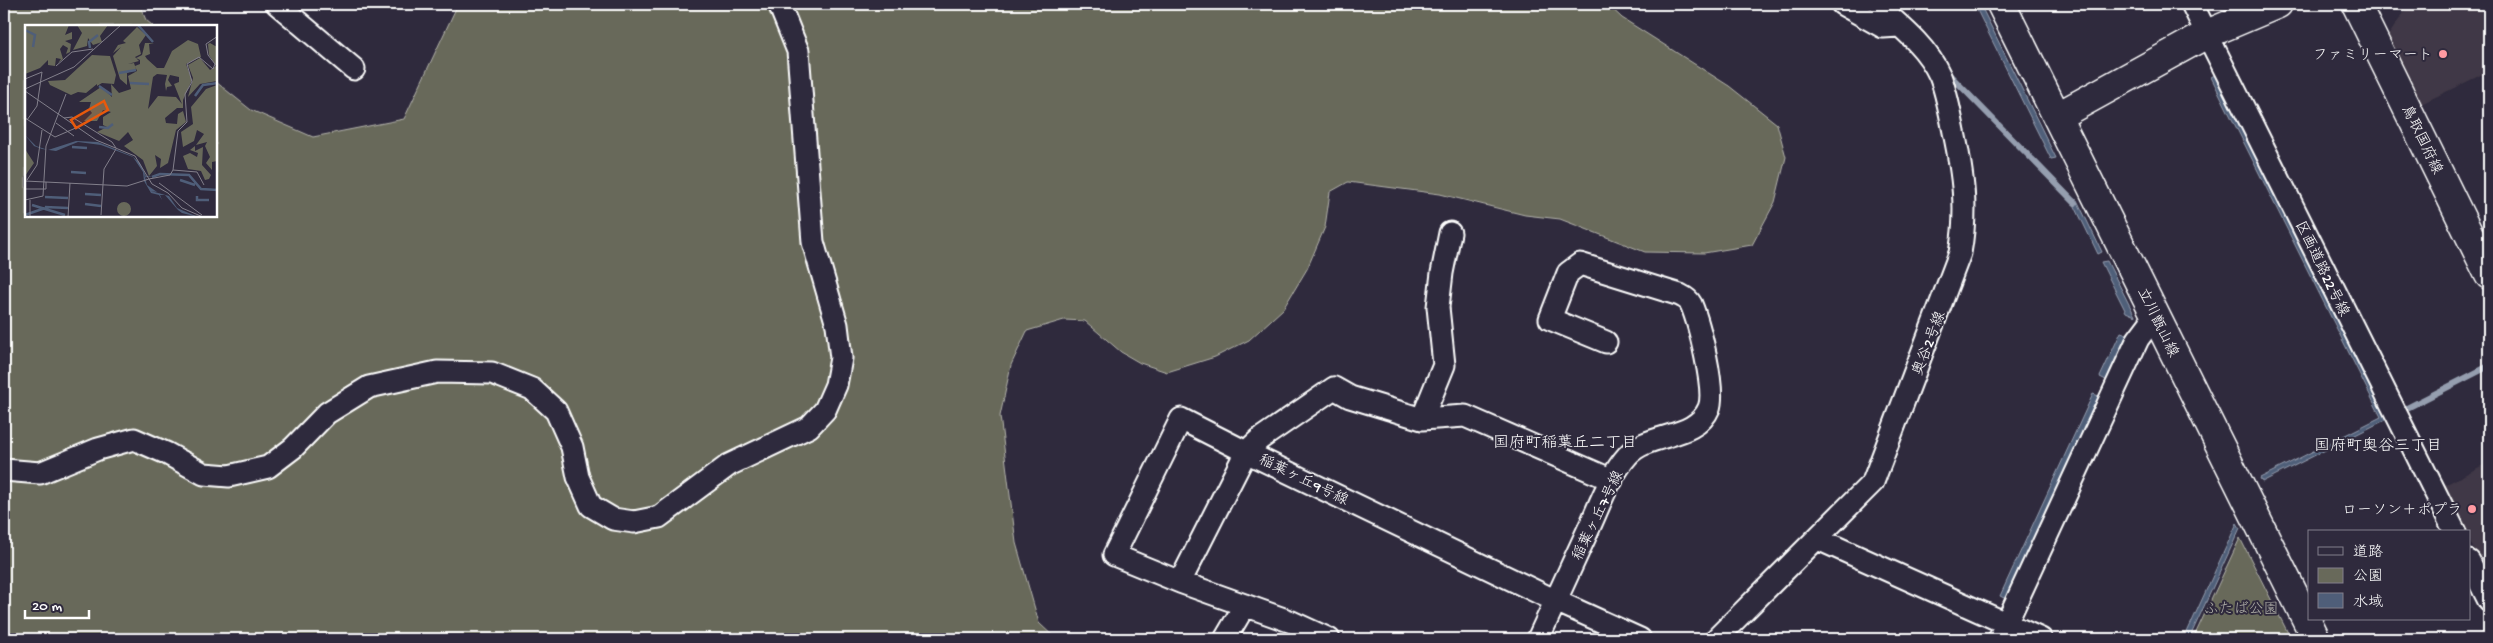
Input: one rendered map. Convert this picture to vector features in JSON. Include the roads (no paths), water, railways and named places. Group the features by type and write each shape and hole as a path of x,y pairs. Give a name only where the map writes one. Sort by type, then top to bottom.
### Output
{"street":[{"path":"277,4 354,69"},
{"path":"4,470 40,473 98,449 134,439 166,453 204,474 229,476 268,467 293,448 327,413 369,387 437,372 492,373 532,389 556,411 572,447 578,477 591,506 613,519 634,522 659,517 729,465 809,427 825,410 836,385 841,358 837,325 813,242 798,51 779,4"},
{"path":"1842,4 1883,26 1901,26"},
{"name":"奥谷2号線","path":"1716,639 1873,482 1948,289 1960,253 1964,234 1966,202 1948,103 1939,75 1925,53 1901,26 1882,10 1882,4"},
{"name":"立川甑山線","path":"2001,4 2316,639"},
{"name":"区画道路22号線","path":"2192,4 2454,530"},
{"path":"2058,116 2207,34 2278,4"},
{"name":"鳥取国府線","path":"2356,4 2485,257"},
{"path":"1422,419 1444,366 1438,307 1450,233"},
{"name":"稲葉ヶ丘7号線","path":"1538,639 1612,480 1629,454 1652,441 1692,427 1701,420 1709,408 1711,387 1704,351 1690,302 1680,294 1580,264 1568,273 1550,319 1606,342"},
{"path":"2002,631 2138,339 2156,315"},
{"path":"1329,639 1292,622 1114,556 1180,419 1246,452 1260,439 1334,388 1359,400 1422,419 1465,416 1612,480"},
{"name":"稲葉ヶ丘9号線","path":"1180,582 1246,452 1556,602 1640,639"},
{"path":"1818,539 2002,631 2041,639"},
{"path":"2470,563 2489,602"},
{"path":"1225,639 1245,606"}],"water":[{"path":"1974,4 1980,4 2056,158 2051,159"},
{"path":"2215,75 2387,419 2262,482 2260,478 2381,417 2211,77"},
{"path":"2071,198 2077,200 2102,252 2098,254"},
{"path":"2107,261 2135,316 2126,312 2101,262"},
{"path":"2121,332 2127,334 2106,380 2100,377"},
{"path":"2093,394 2099,396 2006,599 2000,596"},
{"path":"2237,523 2240,528 2189,639 2184,639"}],"waterway":[{"path":"1946,71 2075,203"},
{"path":"2407,408 2489,366"}],"place":[{"name":"ファミリーマート","path":"2443,54"},
{"name":"ローソン＋ポプラ","path":"2472,509"}],"district":[{"name":"国府町稲葉丘二丁目","path":"1565,441"},
{"name":"国府町奥谷三丁目","path":"2378,444"}],"park label":[{"name":"ふたば公園","path":"2241,608"}]}
